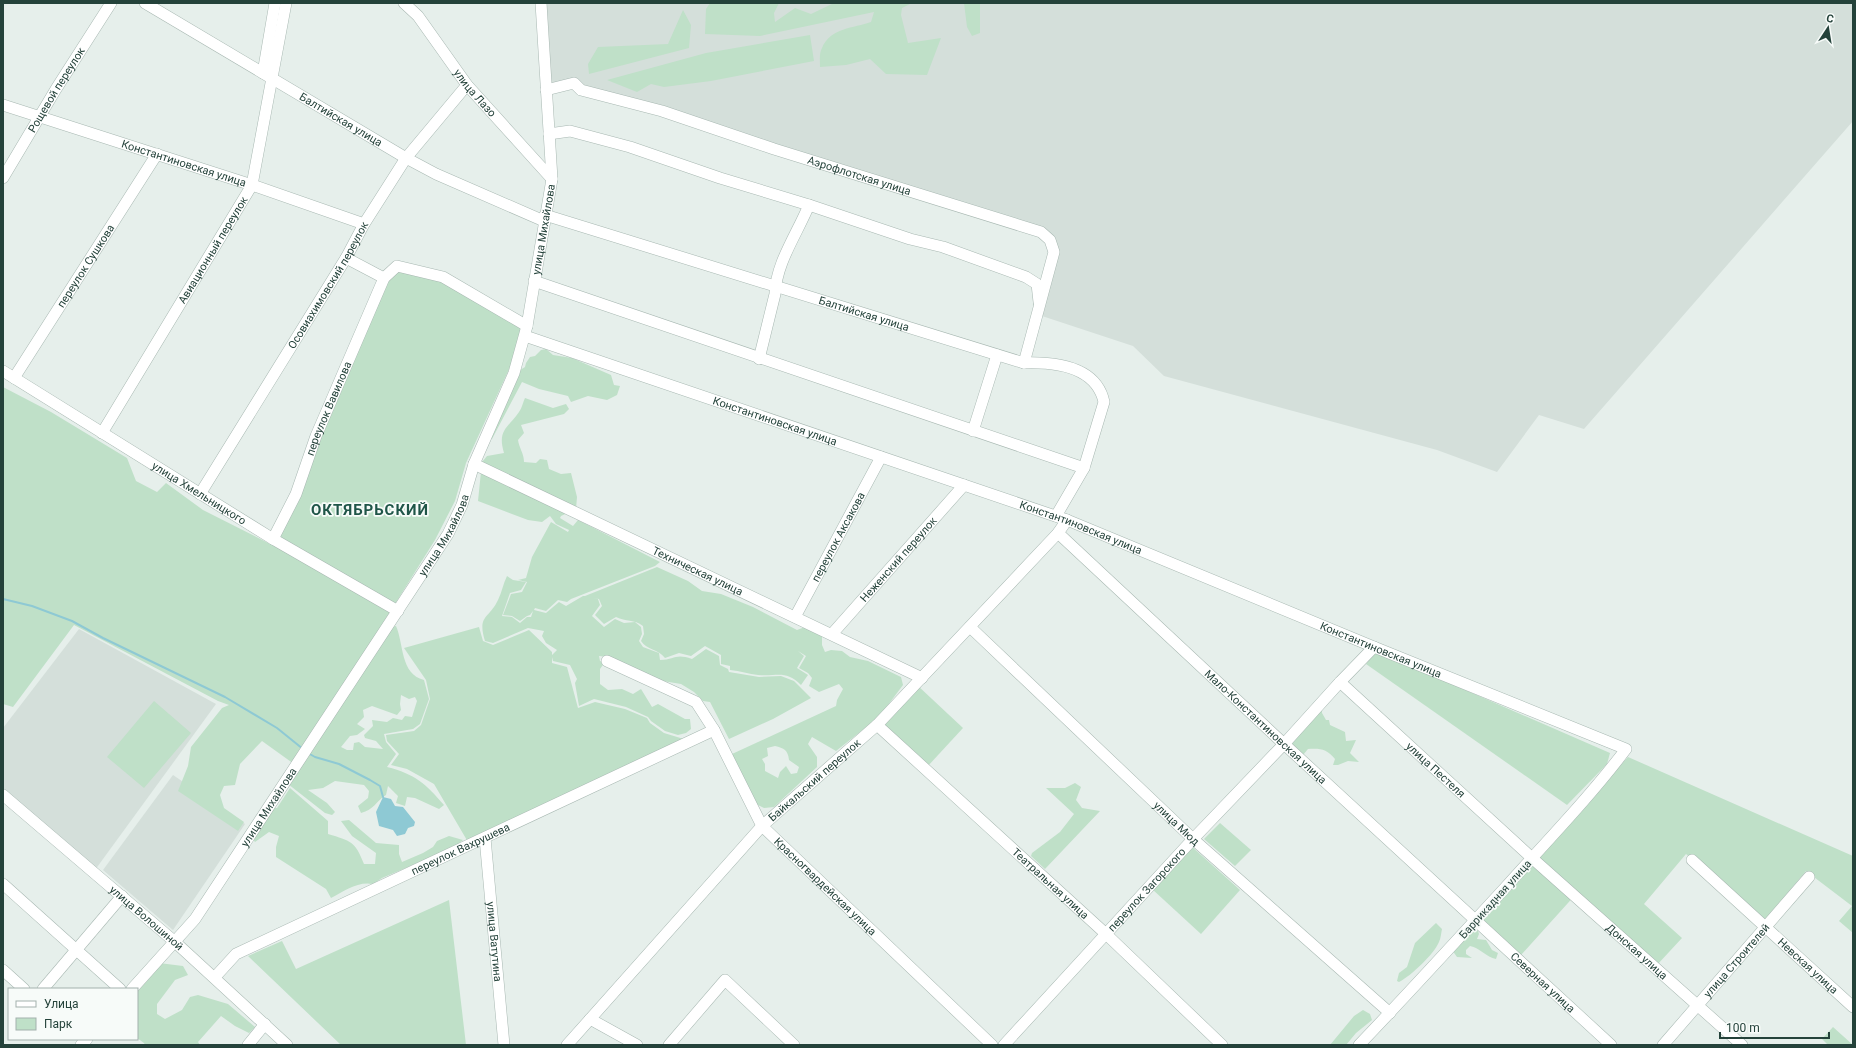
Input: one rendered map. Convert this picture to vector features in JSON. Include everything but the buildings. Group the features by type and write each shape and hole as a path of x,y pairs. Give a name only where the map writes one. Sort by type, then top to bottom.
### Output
{"street":[{"name":"Рощевой переулок","path":"3,178 56,89 111,3"},
{"name":"Балтийская улица","path":"145,3 406,158 436,174 545,218 776,286 1024,363 1047,362 1089,376 1101,390 1104,402 1084,468 1062,518"},
{"path":"263,73 274,3"},
{"name":"Авиационный переулок","path":"102,433 252,185 273,80 286,3"},
{"name":"улица Лазо","path":"404,3 418,16 467,85 552,179"},
{"name":"улица Михайлова","path":"133,988 195,919 448,534 462,505 474,464 514,373 526,331 552,179 541,3"},
{"name":"Аэрофлотская улица","path":"546,90 574,83 581,90 662,111 774,149 1041,232 1050,240 1054,252 1024,363"},
{"name":"Осовиахимовский переулок","path":"200,494 346,258 364,224 406,158 467,85"},
{"name":"Константиновская улица","path":"3,105 252,185 364,224"},
{"path":"549,134 570,131 630,147 720,178 809,205 910,240 943,247 1026,277 1037,284 1040,307"},
{"name":"переулок Сушкова","path":"14,378 157,154"},
{"path":"759,358 785,255 809,205"},
{"path":"346,258 384,278"},
{"name":"Константиновская улица","path":"384,278 397,266 443,277 526,331 1062,518 1374,648 1626,749"},
{"name":"переулок Вавилова","path":"273,539 296,494 316,436 384,278"},
{"path":"534,281 1084,468"},
{"path":"973,430 997,355"},
{"name":"улица Хмельницкого","path":"3,371 273,539 398,611"},
{"name":"переулок Аксакова","path":"795,617 881,456"},
{"name":"Техническая улица","path":"474,464 922,678"},
{"name":"Неженский переулок","path":"832,634 964,485"},
{"name":"Байкальский переулок","path":"567,1045 762,826 877,725 1058,533 1062,518"},
{"name":"Мало-Константиновская улица","path":"1058,533 1475,920"},
{"name":"улица Мюд","path":"970,626 1193,839 1390,1013"},
{"name":"переулок Загорского","path":"1004,1045 1193,839 1284,744 1340,682 1374,648"},
{"name":"Красногвардейская улица","path":"607,661 696,702 714,730 762,826 992,1045"},
{"name":"улица Пестеля","path":"1340,682 1532,858"},
{"name":"Театральная улица","path":"877,725 1106,934 1222,1045"},
{"name":"переулок Вахрушева","path":"215,977 236,954 714,730"},
{"name":"Баррикадная улица","path":"1359,1045 1532,858 1611,769 1626,749"},
{"name":"улица Волошиной","path":"3,795 215,977 287,1045"},
{"name":"улица Ватутина","path":"485,838 504,1045"},
{"name":"Донская улица","path":"1532,858 1742,1045"},
{"name":"Невская улица","path":"1692,860 1853,1007"},
{"name":"улица Строителей","path":"1663,1045 1809,876"},
{"path":"3,884 119,988"},
{"path":"44,988 122,896"},
{"name":"Северная улица","path":"1475,920 1611,1045"},
{"path":"3,970 23,988"},
{"path":"669,1045 724,980 794,1045"},
{"path":"590,1019 637,1045"},
{"path":"248,1045 265,1024"}],"shaded area":[{"path":"545,3 1853,3 1853,121 1584,429 1539,415 1497,472 1437,450 1164,376 1133,346 1042,316 1051,237 586,88 573,81 549,83"},
{"path":"79,629 216,704 95,870 3,791 3,728"},
{"path":"173,775 245,824 173,930 103,870"}],"green space":[{"path":"710,3 779,3 774,13 775,22 795,8 811,14 834,3 912,3 902,8 901,15 908,43 941,38 927,75 886,74 870,59 846,65 820,67 821,50 826,41 831,36 843,30 871,22 874,12 760,36 705,34 706,9"},
{"path":"964,3 980,3 980,33 972,36 967,27"},
{"path":"683,10 691,25 689,48 589,74 588,64 598,47 668,44"},
{"path":"810,35 814,61 711,81 664,87 651,84 637,92 607,80 706,53"},
{"path":"398,271 442,281 522,327 510,367 466,463 455,501 435,540 313,735 294,764 262,741 240,764 235,785 224,786 220,795 224,808 244,822 238,831 178,791 188,766 191,747 222,708 229,705 218,701 74,625 13,707 3,704 3,387 51,412 127,458 136,481 157,492 166,483 203,510 274,546 301,493 318,441 388,279"},
{"path":"546,349 553,355 572,358 611,375 614,385 620,386 617,395 607,400 588,396 571,402 568,396 539,389 522,382 492,439 490,438 517,372 525,367 530,357 535,356 541,350"},
{"path":"525,398 553,408 566,404 569,409 564,414 521,425 524,433 518,440 524,462 536,463 540,459 547,460 549,469 561,474 571,473 577,497 576,509 561,516 560,518 573,526 578,520 660,562 655,566 571,599 567,602 558,600 546,611 535,608 534,610 546,613 559,602 566,606 583,596 657,567 688,581 702,591 721,594 753,607 797,630 805,627 822,634 822,645 825,652 831,650 842,651 850,657 868,661 901,677 903,685 879,717 836,751 812,737 808,744 817,757 817,767 774,807 764,808 754,803 732,754 836,706 837,700 843,689 839,684 819,692 809,686 812,678 808,673 799,668 806,656 798,651 804,656 797,668 808,675 801,685 785,675 758,675 730,670 730,666 721,664 721,655 705,646 691,656 679,653 665,658 659,653 660,660 678,657 692,659 706,649 719,656 720,665 728,669 729,672 759,677 781,676 794,681 811,698 773,719 729,739 710,702 703,701 694,692 681,684 663,681 609,657 599,656 600,661 605,662 600,669 600,684 608,690 622,689 633,694 641,689 652,707 658,704 685,719 690,719 691,729 686,733 678,735 665,731 648,717 626,707 594,699 579,706 575,683 577,679 570,665 553,661 552,657 552,663 567,667 578,708 595,702 625,709 647,718 650,723 664,733 687,740 468,842 434,784 407,769 391,765 399,754 387,741 386,735 414,731 421,725 430,699 426,680 404,648 479,627 483,641 493,645 529,630 552,652 552,655 557,650 546,643 542,636 544,631 528,628 493,643 485,641 483,633 483,622 495,606 507,576 513,580 526,582 521,590 510,593 502,616 512,617 520,623 527,617 531,617 533,611 530,615 520,621 512,616 503,615 511,594 522,592 527,582 518,580 526,578 532,557 551,522 568,532 569,530 556,524 550,516 542,522 528,520 478,501 482,462 487,456 504,453 502,445 503,434 520,410","holes":["593,598 599,599 602,606 595,615 604,624 616,617 623,620 633,621 640,624 643,626 644,634 641,641 643,644 659,653 643,647 639,641 642,634 641,627 635,622 624,623 615,619 604,627 592,616 600,605 598,599","775,746 783,749 788,754 789,760 799,767 797,773 791,774 786,766 780,772 778,778 765,771 765,764 762,759 768,756 767,748"]},
{"path":"396,626 407,665 416,677 424,680 429,699 420,724 413,729 384,734 386,742 396,754 387,767 405,773 419,781 444,805 439,809 415,798 407,797 405,806 396,803 398,796 388,786 386,795 372,808 361,813 358,806 368,798 369,791 364,785 335,781 323,788 308,790 327,803 335,812 332,815 325,813 288,784 391,627","holes":["401,695 409,699 415,697 417,701 412,717 405,716 402,720 393,718 387,722 372,720 373,726 364,735 365,738 376,741 383,749 365,747 359,742 354,743 353,750 347,750 341,747 350,736 357,735 365,729 357,724 364,717 363,710 372,706 397,715 401,710"]},
{"path":"1376,651 1610,753 1607,764 1567,805 1366,664"},
{"path":"917,685 963,728 927,767 885,725 886,720"},
{"path":"154,701 191,733 144,788 107,757"},
{"path":"1322,707 1322,713 1326,720 1329,720 1330,725 1345,732 1346,741 1356,740 1350,753 1359,762 1348,761 1338,765 1333,765 1335,759 1326,751 1320,749 1308,749 1303,755 1296,749 1290,740"},
{"path":"1628,757 1853,856 1853,933 1839,921 1852,906 1806,871 1763,922 1686,854 1644,904 1682,938 1657,965 1577,893 1521,955 1480,919"},
{"path":"1075,783 1081,787 1076,800 1082,808 1100,811 1045,869 1031,856 1032,853 1060,832 1074,814 1046,788 1065,788"},
{"path":"290,788 328,821 328,834 342,838 355,846 364,864 375,864 376,853 352,836 341,821 349,820 376,843 399,845 399,854 402,862 423,853 433,847 437,841 449,836 463,840 453,848 382,878 373,884 367,883 357,885 331,898 326,889 276,857 276,847 279,836 269,832 255,842 252,838 273,808 277,808"},
{"path":"1220,823 1251,850 1235,866 1204,839"},
{"path":"1191,846 1240,890 1201,934 1152,889"},
{"path":"449,900 466,1045 341,1045 248,956 282,941 296,969"},
{"path":"1436,923 1442,929 1440,940 1436,947 1416,970 1399,982 1397,981 1399,973 1407,967 1415,943"},
{"path":"1473,926 1477,928 1479,934 1477,939 1486,940 1492,950 1498,953 1496,959 1470,946 1466,950 1466,954 1472,958 1457,957 1452,950"},
{"path":"159,963 183,966 188,975 175,980 157,1004 157,1014 165,1019 182,1010 190,997 198,995 228,1004 255,1027 249,1033 235,1026 221,1016 198,1042 200,1045 145,1045 138,1039 138,991 148,980"},
{"path":"1363,1010 1370,1014 1372,1020 1356,1033 1346,1045 1330,1045 1354,1016"},
{"path":"1833,1027 1853,1045 1828,1045 1822,1039"}],"water":[{"path":"383,797 391,799 395,806 403,807 415,822 414,826 408,828 405,834 397,836 393,830 379,826 376,812"}],"waterway":[{"path":"3,599 32,606 72,621 103,638 225,697 277,728 303,749"},
{"path":"308,753 315,757 339,764 370,780 380,786 383,797"}],"district":[{"name":"ОКТЯБРЬСКИЙ","path":"370,510"}]}
